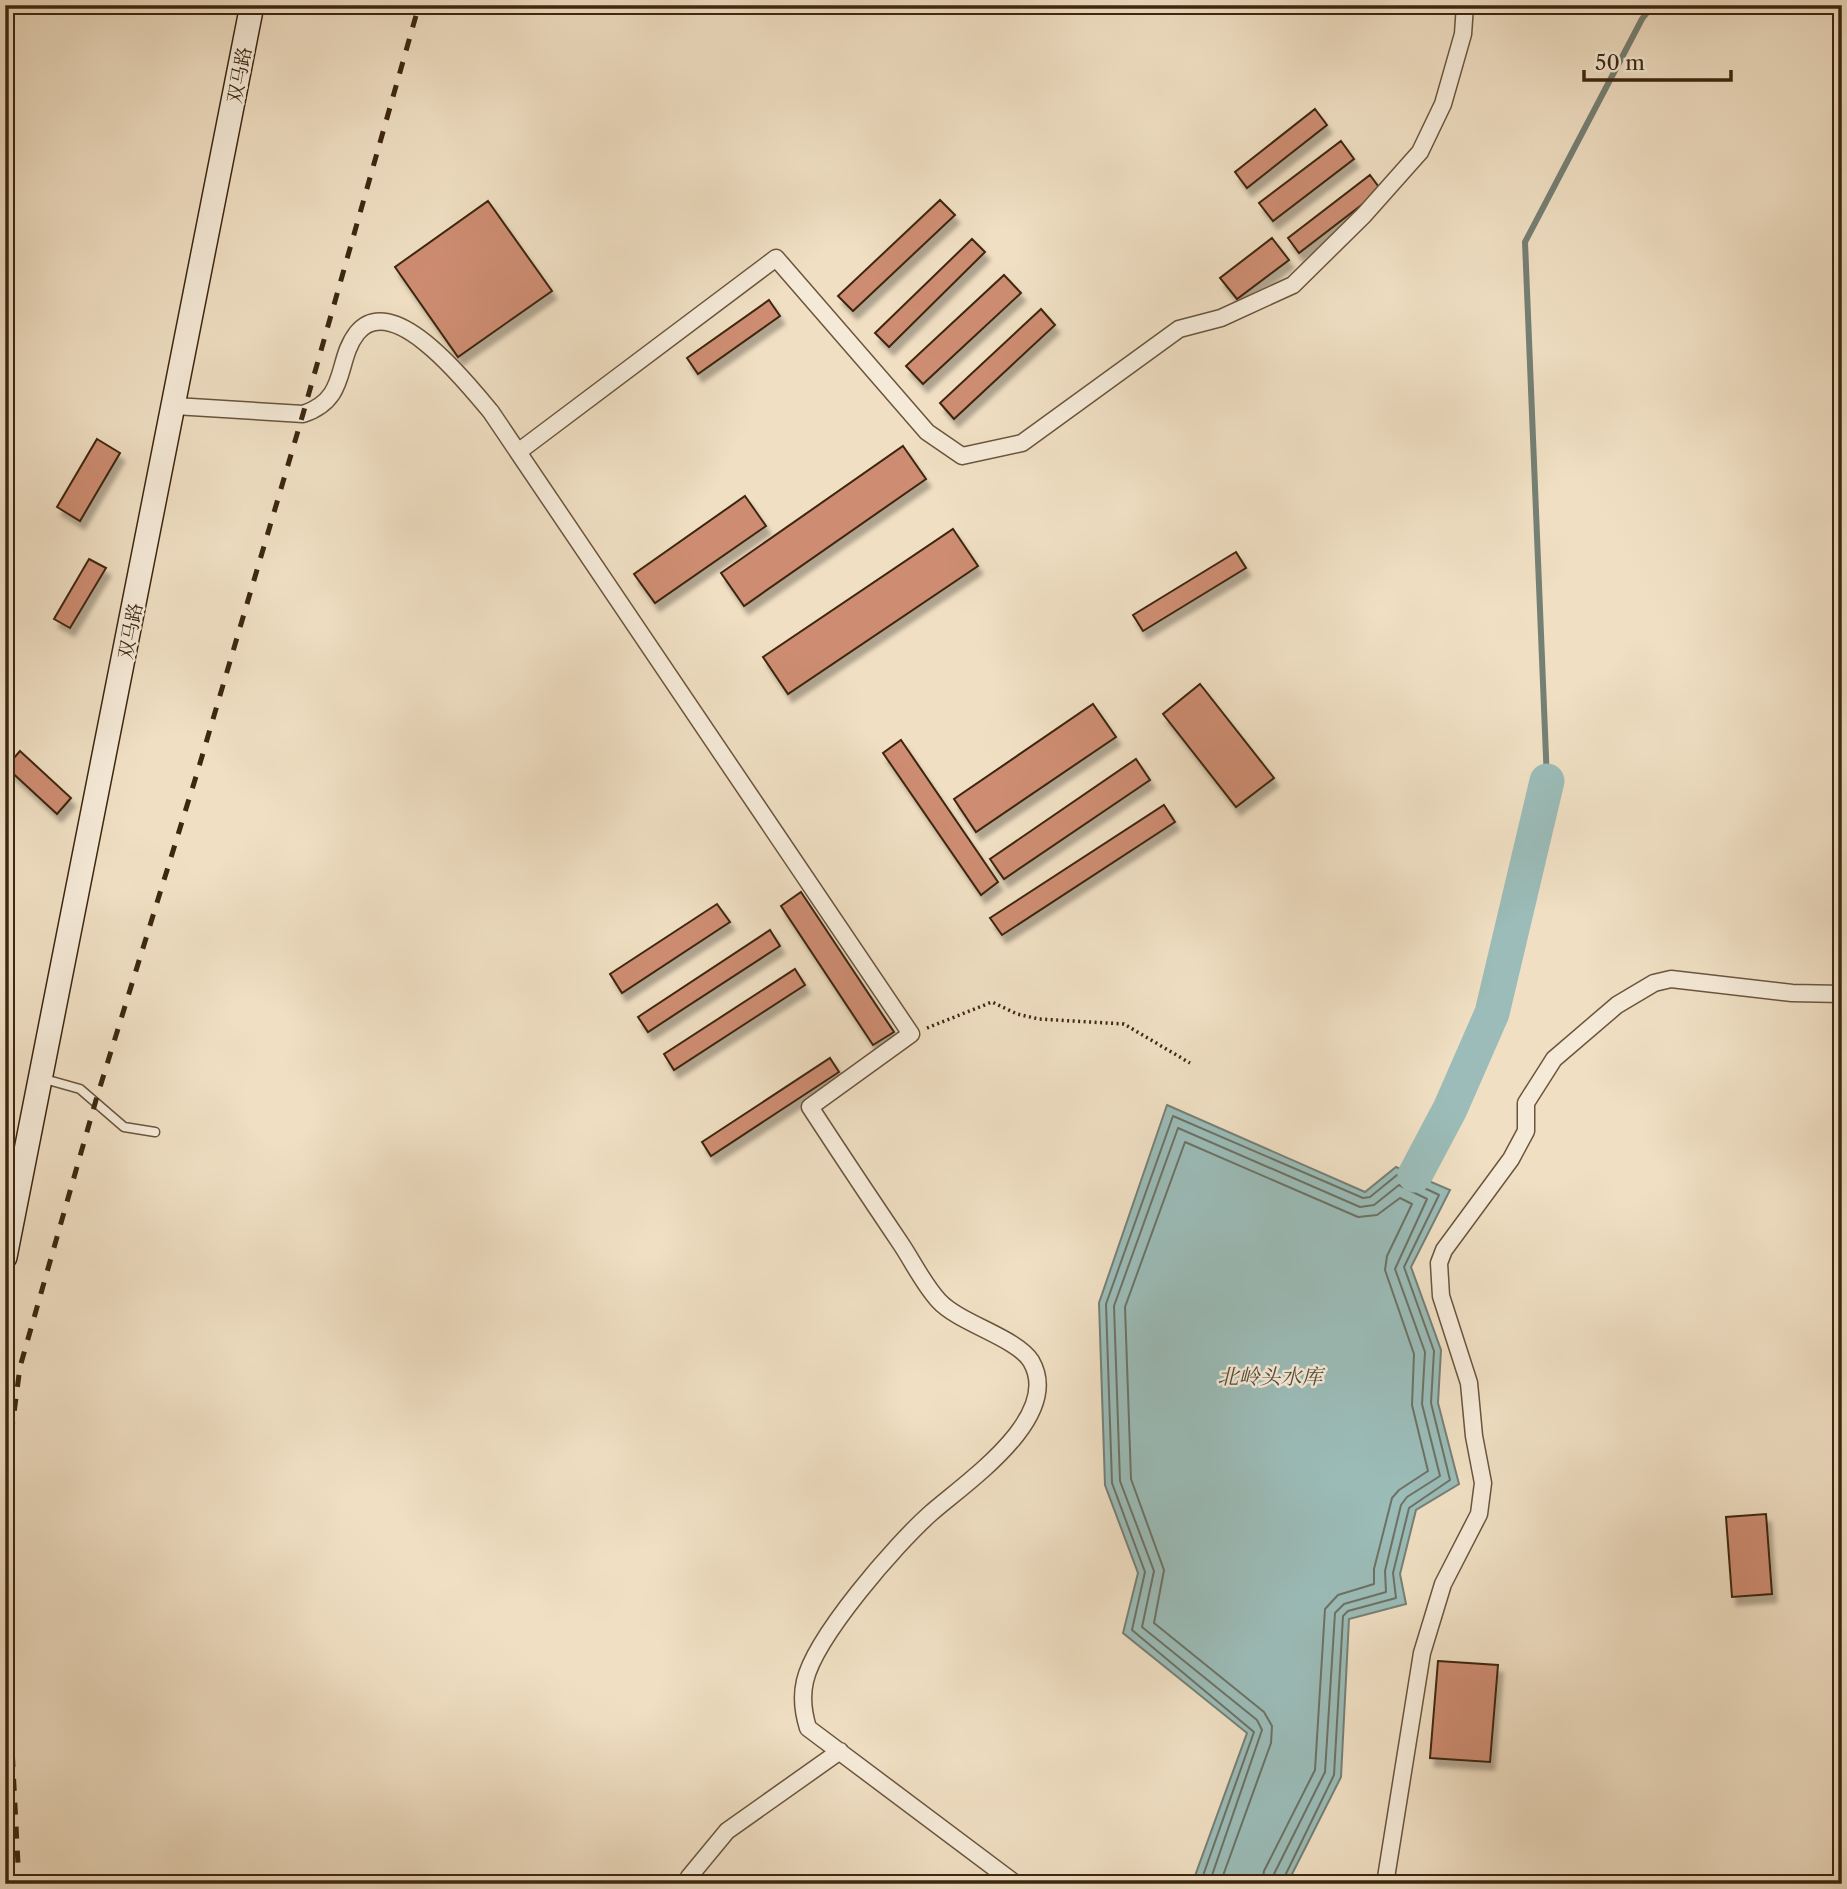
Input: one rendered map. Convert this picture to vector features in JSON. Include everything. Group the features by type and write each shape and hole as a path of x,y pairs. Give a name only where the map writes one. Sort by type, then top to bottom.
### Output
{"street":[{"name":"双马路","path":"5,1257 252,5"},
{"path":"518,452 776,258 927,432 962,456 1021,443 1179,329 1221,318 1293,285 1364,215 1420,152 1443,104 1463,34 1465,5"},
{"path":"175,406 303,414 319,408 342,375 348,352 358,332 373,324 390,323 407,330 449,362 491,412 911,1034 810,1107 939,1302 1010,1344 1031,1361 1038,1386 1030,1413 1020,1432 968,1484 930,1514 858,1594 817,1649 805,1681 802,1707 808,1728 1016,1884"},
{"path":"1385,1884 1422,1653 1443,1584 1479,1514 1483,1483 1474,1436 1469,1382 1441,1296 1440,1263 1444,1250 1511,1159 1526,1131 1526,1103 1554,1059 1617,1005 1654,983 1671,979 1792,993 1842,994"},
{"path":"687,1884 688,1877 727,1831 839,1751"}],"lane":[{"path":"41,1078 80,1088 124,1126 155,1132"}],"path":[{"path":"911,1034 992,1002 1017,1014 1039,1019 1124,1024 1190,1063"}],"water":[{"name":"北岭头水库","path":"1167,1105 1365,1192 1396,1167 1450,1190 1411,1267 1441,1350 1438,1403 1459,1484 1416,1510 1400,1574 1406,1604 1349,1619 1341,1777 1287,1884 1192,1884 1247,1733 1123,1633 1138,1573 1105,1485 1099,1303"}],"building":[{"path":"1315,109 1327,125 1247,188 1235,172"},
{"path":"1341,141 1354,159 1273,221 1259,203"},
{"path":"1370,175 1381,190 1299,253 1288,238"},
{"path":"940,200 955,215 853,311 838,296"},
{"path":"488,201 552,291 458,357 395,267"},
{"path":"1272,238 1289,260 1237,299 1220,278"},
{"path":"972,239 985,252 889,347 875,333"},
{"path":"1004,275 1021,293 923,384 906,366"},
{"path":"769,300 780,316 698,374 687,358"},
{"path":"1041,309 1055,325 954,419 940,403"},
{"path":"97,439 120,453 80,521 57,507"},
{"path":"903,446 926,479 744,606 721,573"},
{"path":"745,496 766,526 655,603 634,574"},
{"path":"953,529 978,566 788,694 763,657"},
{"path":"1236,552 1246,568 1143,631 1133,615"},
{"path":"89,559 106,568 70,628 54,619"},
{"path":"1200,684 1274,778 1236,807 1163,714"},
{"path":"1093,704 1116,737 976,832 954,799"},
{"path":"901,740 998,882 981,895 883,753"},
{"path":"20,751 71,798 57,814 6,767"},
{"path":"1136,759 1150,780 1004,879 990,859"},
{"path":"1164,805 1175,822 1002,935 990,918"},
{"path":"801,892 894,1032 873,1045 781,906"},
{"path":"717,904 730,922 622,993 610,974"},
{"path":"770,930 780,946 648,1032 638,1017"},
{"path":"795,969 805,985 674,1070 664,1054"},
{"path":"830,1058 839,1072 711,1156 702,1142"},
{"path":"1766,1514 1772,1594 1732,1597 1726,1517"},
{"path":"1438,1661 1498,1665 1490,1762 1430,1758"}],"waterway":[{"path":"1547,781 1525,242 1642,19 1653,5"},
{"path":"1415,1175 1450,1109 1492,1013 1547,781"}],"railway":[{"path":"5,1482 20,1367 96,1100 198,770 303,414 419,5"},
{"path":"5,1611 19,1884"}]}
